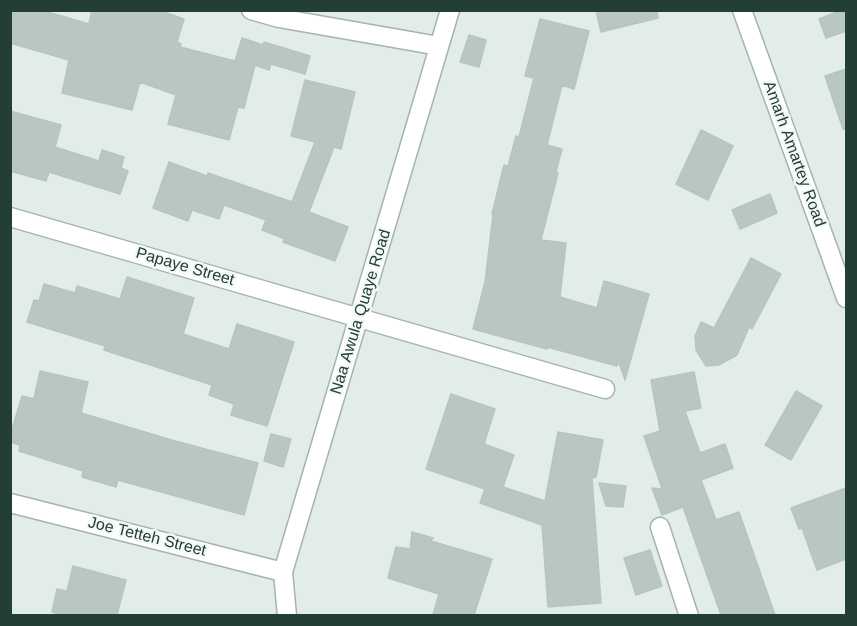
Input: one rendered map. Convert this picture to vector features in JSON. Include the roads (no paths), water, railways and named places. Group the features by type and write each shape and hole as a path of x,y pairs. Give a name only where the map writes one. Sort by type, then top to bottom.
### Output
{"street":[{"path":"251,10 279,18 439,46"},
{"name":"Naa Awula Quaye Road","path":"287,615 283,572 450,10"},
{"name":"Amarh Amartey Road","path":"742,10 846,298"},
{"name":"Papaye Street","path":"10,217 605,389"},
{"name":"Joe Tetteh Street","path":"10,503 283,572"},
{"path":"660,527 689,615"}]}
